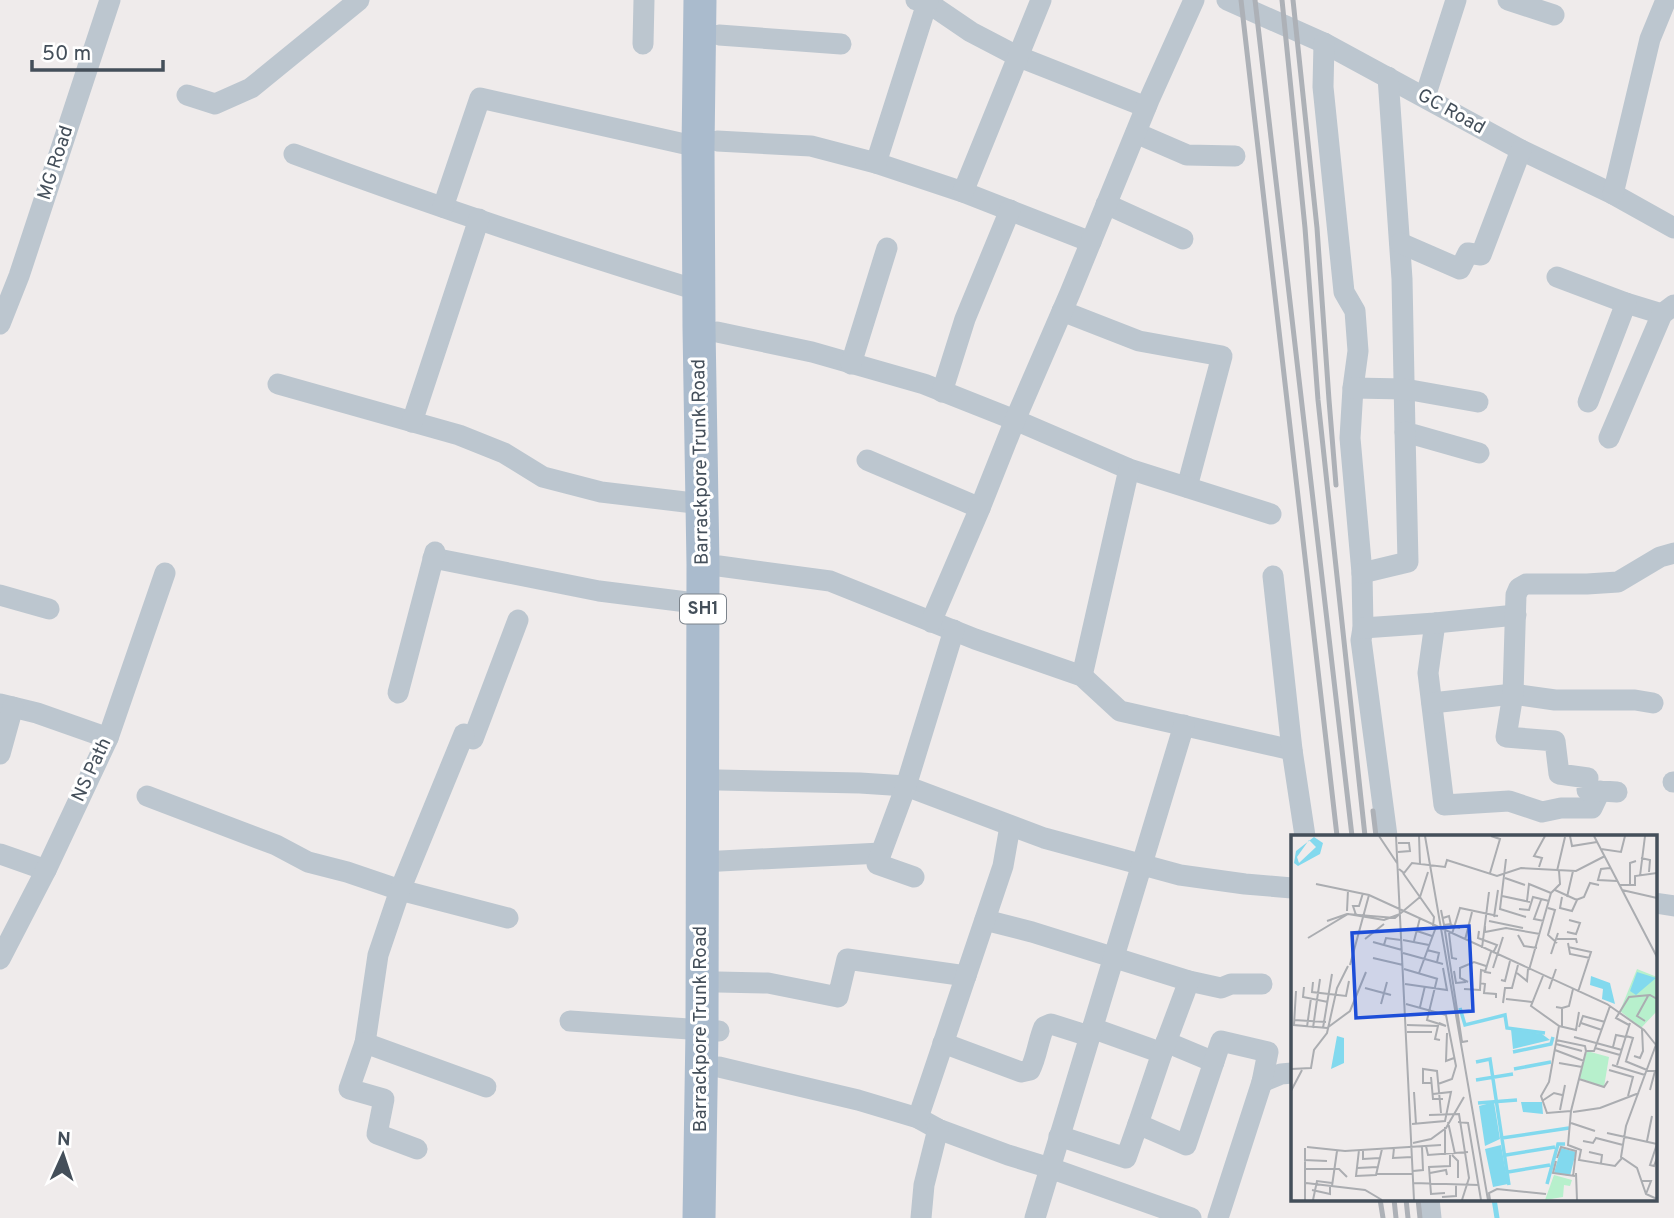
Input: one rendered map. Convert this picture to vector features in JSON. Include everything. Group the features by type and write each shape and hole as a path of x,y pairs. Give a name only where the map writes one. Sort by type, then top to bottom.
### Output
{"main road":[{"name":"Barrackpore Trunk Road","path":"700,0 717,332 719,780 710,862 719,982 710,1030 719,1067 719,1218"},
{"name":"Barrackpore Trunk Road","path":"699,1218 710,1030 710,862 699,328 708,144 719,35 719,0"}],"street":[{"name":"MG Road","path":"0,324 19,276 110,0"},
{"path":"187,95 215,104 251,89 359,0"},
{"path":"643,44 644,0"},
{"path":"963,192 1041,0"},
{"path":"931,622 1146,107 1194,0"},
{"name":"GC Road","path":"1227,0 1324,43 1674,228"},
{"path":"1426,97 1456,0"},
{"path":"1508,0 1554,15"},
{"path":"876,163 924,1 971,32 1017,56 1146,107"},
{"path":"1613,194 1650,39 1668,6"},
{"path":"719,35 841,44"},
{"path":"1324,43 1323,87 1345,292 1355,311 1357,351 1350,438 1362,573 1361,640 1387,835"},
{"path":"1362,573 1408,562 1402,279 1388,77"},
{"path":"443,207 480,98 708,144 811,146 876,163 963,192 1091,242"},
{"path":"1136,133 1186,155 1235,156"},
{"path":"1399,243 1460,270 1468,253 1481,255 1521,149"},
{"path":"294,154 410,197 700,291"},
{"path":"1106,204 1183,239"},
{"path":"942,391 965,319 1010,210"},
{"path":"412,422 479,219"},
{"path":"851,364 887,248"},
{"path":"1557,276 1626,303 1668,310 1609,438"},
{"path":"1588,402 1626,303"},
{"path":"1062,311 1139,341 1222,356 1187,487"},
{"path":"717,332 812,352 923,384 1129,469 1271,514"},
{"path":"278,384 459,435 503,453 543,477 601,492 702,503"},
{"path":"1353,388 1405,389 1478,402"},
{"path":"1405,432 1479,453"},
{"path":"867,460 980,509"},
{"path":"1082,676 1129,469"},
{"path":"1434,624 1428,673 1444,804 1509,801 1542,812 1561,808 1592,808 1608,791 1587,790 1588,778 1559,774 1555,741 1506,737 1513,694 1516,595 1519,588 1526,584 1618,582 1660,557 1674,553"},
{"path":"398,693 434,555 600,591 703,604"},
{"path":"719,566 830,581 975,639 1082,676 1120,711 1293,750"},
{"name":"NS Path","path":"0,959 46,870 108,738 165,573"},
{"path":"1273,576 1305,835"},
{"path":"0,595 49,609"},
{"path":"1363,628 1516,615"},
{"path":"417,1149 377,1134 384,1099 349,1089 365,1043 378,956 400,890 518,620"},
{"path":"914,877 877,864 906,786 954,630"},
{"path":"1432,703 1513,694 1555,700 1635,700 1653,703"},
{"path":"0,754 6,706 37,713 108,738"},
{"path":"1035,1218 1184,725"},
{"path":"719,780 906,786 1044,838 1180,875 1291,888"},
{"path":"147,796 276,845 308,862 400,890 508,918"},
{"path":"918,1118 1003,866 1010,826"},
{"path":"710,862 881,853"},
{"path":"0,854 46,870"},
{"path":"1656,903 1674,906"},
{"path":"985,920 1189,981 1221,988 1231,984 1262,984"},
{"path":"719,982 768,983 838,997 847,959 966,976"},
{"path":"1059,1136 1126,1158 1189,981"},
{"path":"570,1021 710,1030"},
{"path":"943,1043 1021,1072 1030,1070 1036,1059 1044,1027 1051,1024 1164,1048 1214,1062"},
{"path":"1138,1124 1186,1145 1221,1041 1268,1052 1262,1082 1218,1218"},
{"path":"365,1043 486,1087"},
{"path":"719,1067 858,1100 918,1118 938,1129 1008,1155 1191,1218"},
{"path":"1262,1082 1281,1074 1291,1073"},
{"path":"921,1218 924,1185 938,1129"},
{"path":"1429,1200 1431,1218"}],"waterway":[{"path":"1494,1200 1497,1218"}],"railway":[{"path":"1241,0 1337,835"},
{"path":"1255,0 1352,835"},
{"path":"1282,0 1305,228 1318,400 1365,835"},
{"path":"1293,0 1317,228 1336,485"},
{"path":"1373,811 1376,835"},
{"path":"1380,1200 1383,1218"},
{"path":"1394,1200 1396,1218"},
{"path":"1406,1200 1408,1218"},
{"path":"1418,1200 1420,1218"}]}
